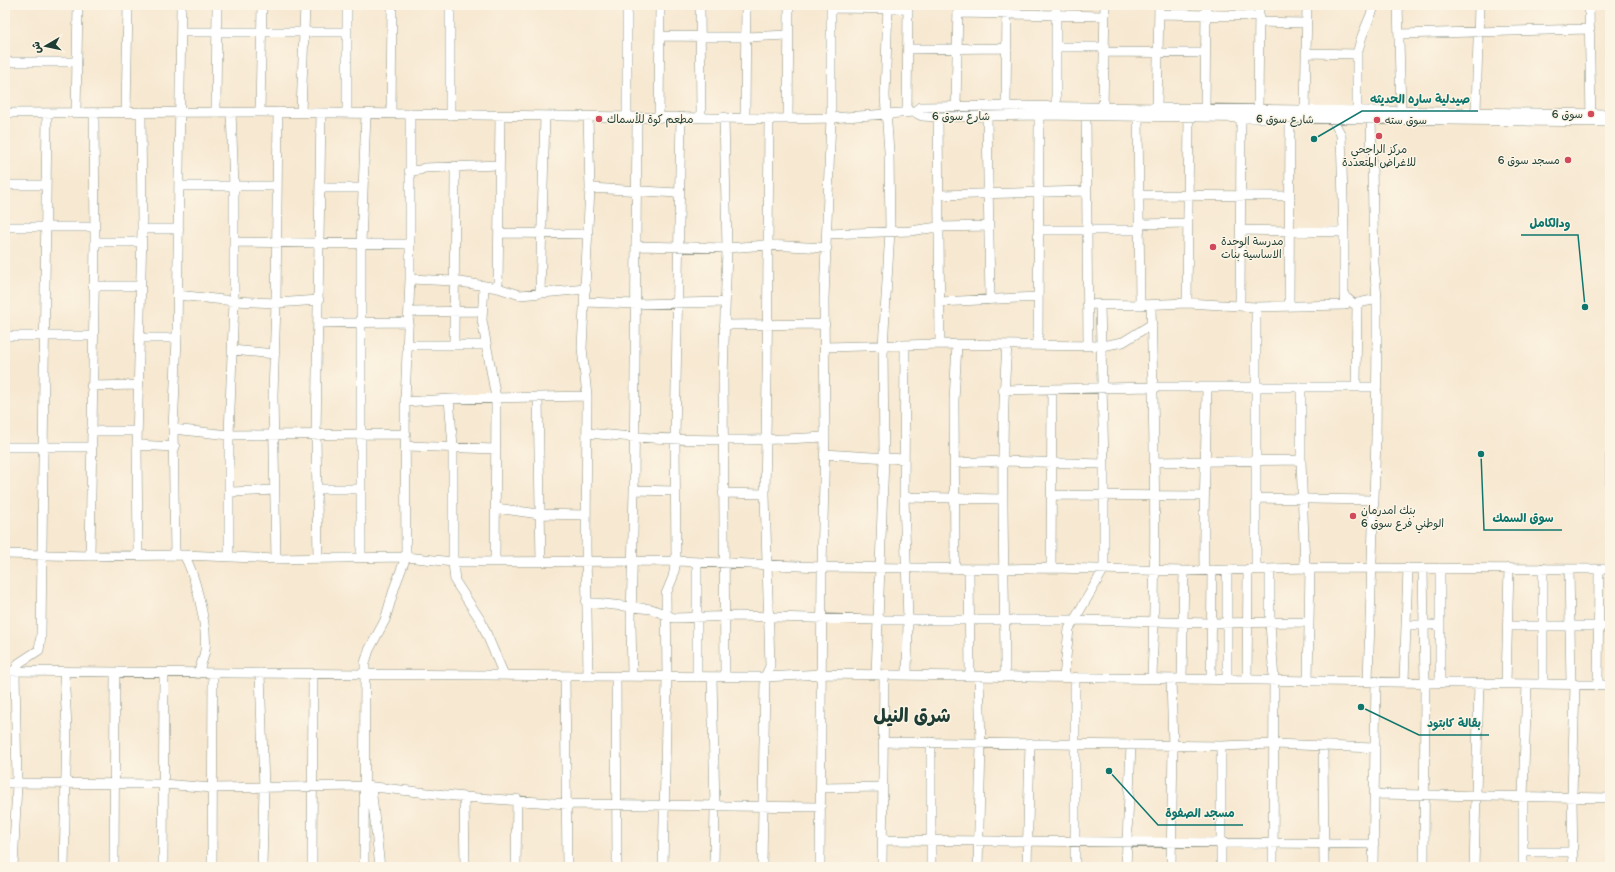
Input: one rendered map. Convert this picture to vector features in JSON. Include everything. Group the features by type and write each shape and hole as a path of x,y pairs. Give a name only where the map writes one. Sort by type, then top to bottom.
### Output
{"street":[{"path":"76,112 78,5"},
{"path":"126,112 128,5"},
{"path":"181,5 177,338 173,429 179,555 192,571 204,631 205,649 198,674"},
{"path":"216,112 217,5"},
{"path":"260,112 262,5"},
{"path":"301,112 305,5"},
{"path":"347,5 347,113"},
{"path":"391,114 392,5"},
{"path":"450,5 450,115"},
{"path":"627,5 637,192 633,438 634,490 631,606 632,676"},
{"path":"659,118 660,5"},
{"path":"700,5 701,118"},
{"path":"746,5 746,117"},
{"path":"788,119 789,5"},
{"path":"1103,108 1105,5"},
{"path":"1205,109 1206,5"},
{"path":"1258,110 1259,5"},
{"path":"1305,111 1307,5"},
{"path":"1357,111 1357,54 1362,36 1375,5"},
{"path":"1398,5 1402,111"},
{"path":"1476,112 1479,5"},
{"path":"1589,5 1591,118"},
{"path":"5,112 301,112 659,118 746,117 768,119 831,118 911,112 908,7 831,7 831,118 824,299 826,347 822,567 820,867"},
{"path":"882,867 883,742 877,620 884,458 883,347 890,231 889,152 885,113 888,7"},
{"path":"956,107 958,9 1056,10 1105,16"},
{"path":"1006,106 1007,9"},
{"path":"1056,10 1056,107"},
{"path":"1157,108 1159,10 1306,23"},
{"path":"1399,34 1590,30"},
{"path":"181,32 346,32"},
{"path":"660,36 700,38 788,35"},
{"path":"1056,47 1158,53 1205,53"},
{"path":"908,49 1007,48"},
{"path":"1306,53 1357,54"},
{"path":"5,62 77,62"},
{"name":"شارع سوق 6","path":"911,112 920,107 1006,106 1357,111 1371,116 1591,118 1610,114"},
{"name":"شارع سوق 6","path":"911,112 922,116 938,117 1039,115 1333,120 1402,111 1476,112 1591,118 1610,122"},
{"path":"138,556 136,445 139,385 142,229 141,112"},
{"path":"229,557 229,435 234,301 234,186 231,112"},
{"path":"276,559 273,435 278,112"},
{"path":"13,867 17,784 15,671 19,664 36,652 40,646 43,556 47,113"},
{"path":"90,556 91,386 95,242 94,113"},
{"path":"318,558 316,435 320,243 320,113"},
{"path":"360,556 362,323 361,243 366,114"},
{"path":"364,867 368,786 365,674 366,659 385,620 397,580 406,557 407,446 405,402 410,312 410,114"},
{"path":"1038,345 1039,115"},
{"path":"498,288 500,116"},
{"path":"540,293 545,116"},
{"path":"987,116 990,300"},
{"path":"1086,116 1088,345"},
{"path":"1138,116 1140,305"},
{"path":"1371,116 1374,263 1377,299 1377,387 1371,569 1374,867"},
{"path":"588,117 590,188 582,348 587,396 586,602 588,676"},
{"path":"663,867 663,806 668,676 666,594 676,561 675,438 679,303 678,193 681,117"},
{"path":"724,117 727,248 724,325 723,440 726,617 725,677"},
{"path":"938,117 940,344"},
{"path":"1187,303 1189,117"},
{"path":"1240,305 1241,118"},
{"path":"762,867 765,677 770,666 765,494 768,326 768,119"},
{"path":"1289,306 1290,119"},
{"path":"1088,304 1151,305 1187,303 1256,307 1345,305 1341,135 1333,120"},
{"path":"409,171 424,168 499,165"},
{"path":"454,345 455,166"},
{"path":"5,185 46,185"},
{"path":"179,186 277,186"},
{"path":"320,188 363,188"},
{"path":"590,188 637,192 678,193"},
{"path":"939,195 1038,191 1087,191"},
{"path":"1139,195 1290,196"},
{"path":"1038,230 1087,231 1188,223"},
{"path":"827,234 910,231 938,227 989,226"},
{"path":"5,227 95,227"},
{"path":"142,229 179,229"},
{"path":"1240,230 1344,232"},
{"path":"498,233 542,235 588,234"},
{"path":"95,242 141,242"},
{"path":"234,242 410,244"},
{"path":"636,246 727,248 767,245 827,248"},
{"path":"410,279 454,280 498,288 520,295 586,289"},
{"path":"93,286 140,286"},
{"path":"484,286 482,311 485,345 496,398 495,561"},
{"path":"177,295 234,301 276,303 318,300"},
{"path":"1344,296 1354,304 1377,299"},
{"path":"940,302 1038,297"},
{"path":"585,302 636,304 725,302"},
{"path":"1356,387 1357,303"},
{"path":"1064,677 1068,634 1104,569 1104,464 1100,305"},
{"path":"1151,305 1154,462 1154,621 1152,678"},
{"path":"1247,680 1248,623 1256,498 1256,307"},
{"path":"410,312 482,311"},
{"path":"318,323 409,322"},
{"path":"724,325 768,326 826,324"},
{"path":"826,347 883,347 940,344 1102,346 1123,342 1152,324"},
{"path":"5,336 92,336"},
{"path":"140,338 177,338"},
{"path":"955,569 954,401 957,344"},
{"path":"408,345 485,345"},
{"path":"905,345 904,497 908,620 907,675"},
{"path":"1004,677 1005,620 1002,499 1004,390 1007,345"},
{"path":"232,350 275,354"},
{"path":"91,386 139,385"},
{"path":"1301,386 1301,460 1309,622 1308,680"},
{"path":"1004,390 1153,387 1377,387"},
{"path":"1207,387 1206,462 1203,496 1212,623 1211,679"},
{"path":"1051,568 1053,462 1052,389"},
{"path":"405,402 449,399 587,396"},
{"path":"538,398 541,561"},
{"path":"449,399 453,446 453,562 456,584 480,621 504,675"},
{"path":"173,429 229,435 406,434"},
{"path":"91,431 137,431"},
{"path":"587,433 633,438 723,440 766,440 825,436"},
{"path":"136,445 175,447"},
{"path":"407,446 453,446 496,449"},
{"path":"5,447 91,447"},
{"path":"824,454 904,459"},
{"path":"1610,457 1610,484"},
{"path":"1154,462 1301,460"},
{"path":"954,462 1003,461 1104,464"},
{"path":"317,489 360,489"},
{"path":"230,492 275,490"},
{"path":"634,490 675,491"},
{"path":"723,492 765,494"},
{"path":"1052,495 1153,497 1203,496"},
{"path":"904,497 1002,499"},
{"path":"1256,498 1374,500"},
{"path":"496,508 539,514 586,515"},
{"path":"5,554 43,556 179,555 276,559 360,556 406,557 453,562 676,561 822,567 906,567 955,569 1051,568 1154,571 1270,568 1610,569"},
{"path":"697,562 697,677"},
{"path":"1270,568 1270,623 1274,680 1273,867"},
{"path":"1404,682 1408,568"},
{"path":"1423,568 1425,682 1424,867"},
{"path":"1440,568 1440,682"},
{"path":"1506,683 1509,568"},
{"path":"1542,684 1543,568"},
{"path":"969,569 970,676"},
{"path":"1569,569 1573,684 1573,867"},
{"path":"1598,684 1599,569"},
{"path":"1227,570 1227,680"},
{"path":"1182,679 1184,571"},
{"path":"586,602 651,609 666,616 698,617 877,620 1075,620 1212,623 1309,622"},
{"path":"1406,624 1440,625"},
{"path":"1508,626 1610,626"},
{"path":"5,671 198,674 260,673 697,677 765,677 822,674 1610,684"},
{"path":"64,672 67,785 64,867"},
{"path":"114,867 116,784 115,673"},
{"path":"163,867 164,673"},
{"path":"212,867 213,673"},
{"path":"260,673 264,788 262,867"},
{"path":"312,674 312,867"},
{"path":"566,676 568,804 567,867"},
{"path":"616,676 617,867"},
{"path":"978,867 981,744 979,676"},
{"path":"712,677 715,806 714,867"},
{"path":"1075,678 1075,867"},
{"path":"1171,679 1173,746 1171,867"},
{"path":"1474,867 1478,683"},
{"path":"1523,867 1522,797 1527,684"},
{"path":"883,742 981,744 1075,743 1173,746 1274,744 1374,748"},
{"path":"931,742 931,867"},
{"path":"1027,867 1030,743"},
{"path":"1126,867 1131,745"},
{"path":"1323,745 1324,867"},
{"path":"1221,746 1221,867"},
{"path":"5,783 67,785 164,784 212,788 264,788 313,785 368,786 464,797 517,799 568,804 617,806 821,807"},
{"path":"368,786 380,867"},
{"path":"821,788 882,788"},
{"path":"1374,794 1610,798"},
{"path":"464,797 465,867"},
{"path":"516,867 517,799"},
{"path":"882,840 1171,842 1222,844 1374,844"},
{"path":"1523,852 1572,852"}],"place":[{"name":"سوق 6","path":"1591,114"},
{"name":"مطعم كوة للأسماك","path":"599,119"},
{"name":"سوق سته","path":"1377,120"},
{"name":"مركز الراجحي للاغراض المتعددة","path":"1379,136"},
{"name":"صيدلية ساره الحديثه","path":"1314,139"},
{"name":"مسجد سوق 6","path":"1568,160"},
{"name":"مدرسة الوحدة الاساسية بنات","path":"1213,247"},
{"name":"ودالكامل","path":"1585,307"},
{"name":"سوق السمك","path":"1481,454"},
{"name":"بنك امدرمان الوطني فرع سوق 6","path":"1353,516"},
{"name":"بقالة كابتود","path":"1361,707"},
{"name":"مسجد الصفوة","path":"1109,771"}],"district":[{"name":"شرق النيل","path":"912,715"}]}
